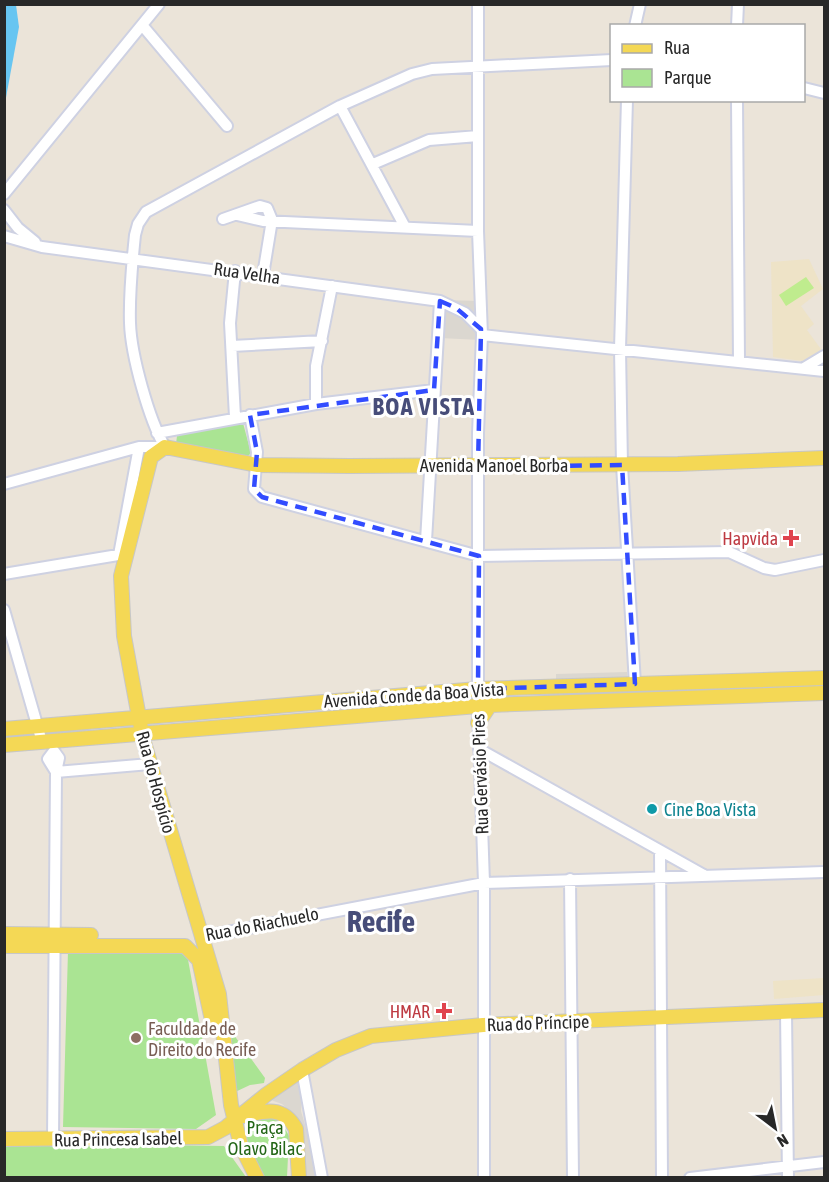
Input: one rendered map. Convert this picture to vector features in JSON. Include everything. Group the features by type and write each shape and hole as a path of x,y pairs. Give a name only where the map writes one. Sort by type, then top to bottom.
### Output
{"main road":[{"name":"Avenida Manoel Borba","path":"165,447 257,465 478,467 825,458"},
{"name":"Rua do Hospício","path":"165,447 151,457 148,464 122,555 124,636 142,735 219,994 227,1106"},
{"name":"Avenida Conde da Boa Vista","path":"4,729 478,689 825,678"},
{"name":"Avenida Conde da Boa Vista","path":"4,745 484,706 825,693"},
{"path":"478,723 484,706"},
{"name":"Rua do Riachuelo","path":"4,934 56,940 179,946 190,949 199,960 211,1011 227,1106"},
{"name":"Rua do Riachuelo","path":"4,946 56,940 201,937"},
{"name":"Rua do Príncipe","path":"267,1094 336,1050 371,1036 483,1024 571,1023 662,1016 825,1010"},
{"path":"257,1178 241,1146 227,1106 267,1094"},
{"path":"234,1121 267,1094"},
{"path":"234,1121 268,1110 279,1112 287,1118 296,1129 299,1178"},
{"path":"234,1121 235,1150 250,1178"},
{"name":"Rua Princesa Isabel","path":"4,1139 208,1137 234,1121"}],"street":[{"path":"4,194 159,4"},
{"name":"Rua Gervásio Pires","path":"478,4 478,231 482,332 478,467 478,689 484,706"},
{"path":"635,24 640,4"},
{"path":"737,24 738,4"},
{"path":"142,25 227,126"},
{"path":"4,484 139,447 165,447 157,433 131,331 133,258 138,224 146,212 340,106 412,74 432,69 610,60"},
{"path":"805,88 825,93"},
{"path":"627,102 620,349 622,465 635,684"},
{"path":"737,102 739,361"},
{"path":"340,106 405,227"},
{"path":"373,164 429,140 478,136"},
{"path":"4,210 18,228 42,247"},
{"path":"223,219 237,215 272,220 478,231"},
{"path":"263,275 272,220"},
{"name":"Rua Velha","path":"4,236 42,247 235,271 440,301 465,313 482,332"},
{"path":"235,271 230,308 235,417"},
{"path":"316,404 316,366 332,286"},
{"path":"426,541 440,301"},
{"path":"482,332 825,371"},
{"path":"232,346 322,341"},
{"path":"804,368 825,356"},
{"path":"157,433 316,404 434,390"},
{"path":"250,415 257,465 254,489 262,497 478,556 729,552 764,568 775,570 825,560"},
{"name":"Rua do Hospício","path":"122,555 139,447"},
{"path":"4,574 122,555"},
{"path":"4,609 42,742"},
{"name":"Rua Gervásio Pires","path":"478,723 484,883 484,1178"},
{"path":"479,749 707,876"},
{"path":"53,1140 56,772 150,764"},
{"path":"660,851 662,1178"},
{"name":"Rua do Riachuelo","path":"201,937 484,883 825,872"},
{"path":"570,879 573,1178"},
{"path":"786,1012 788,1178"},
{"path":"302,1070 322,1178"},
{"path":"690,1178 825,1161"}],"highlighted area":[{"path":"440,301 456,308 481,329 478,467 622,465 635,684 478,689 479,556 262,497 254,489 257,452 250,415 434,390"}],"shaded area":[{"path":"809,259 823,289 801,306 814,324 807,330 823,352 810,362 773,357 771,262"},
{"path":"442,300 481,301 481,340 440,338"},
{"path":"627,672 628,682 556,685 556,674"},
{"path":"824,978 824,995 774,999 773,981"},
{"path":"297,1078 303,1085 301,1111 320,1177 302,1177 302,1128 299,1120 282,1104 268,1099"}],"green space":[{"path":"806,277 814,288 786,306 779,295"},
{"path":"243,423 251,453 246,458 176,444 177,436 182,433"},
{"name":"Faculdade de Direito do Recife","path":"68,951 187,954 216,1115 196,1129 63,1127"},
{"path":"226,1024 265,1078 264,1083 250,1085 233,1093"},
{"name":"Praça Olavo Bilac","path":"258,1116 280,1119 289,1136 287,1177 264,1178 243,1134 248,1123"},
{"path":"5,1143 224,1146 246,1177 5,1178"}],"water":[{"path":"5,4 16,5 19,27 5,103"}],"place":[{"name":"Hapvida","path":"791,538"},
{"name":"Cine Boa Vista","path":"652,809"},
{"name":"HMAR","path":"444,1011"},
{"name":"Faculdade de Direito do Recife","path":"136,1038"}],"district":[{"name":"BOA VISTA","path":"424,406"},
{"name":"Recife","path":"381,921"}]}
